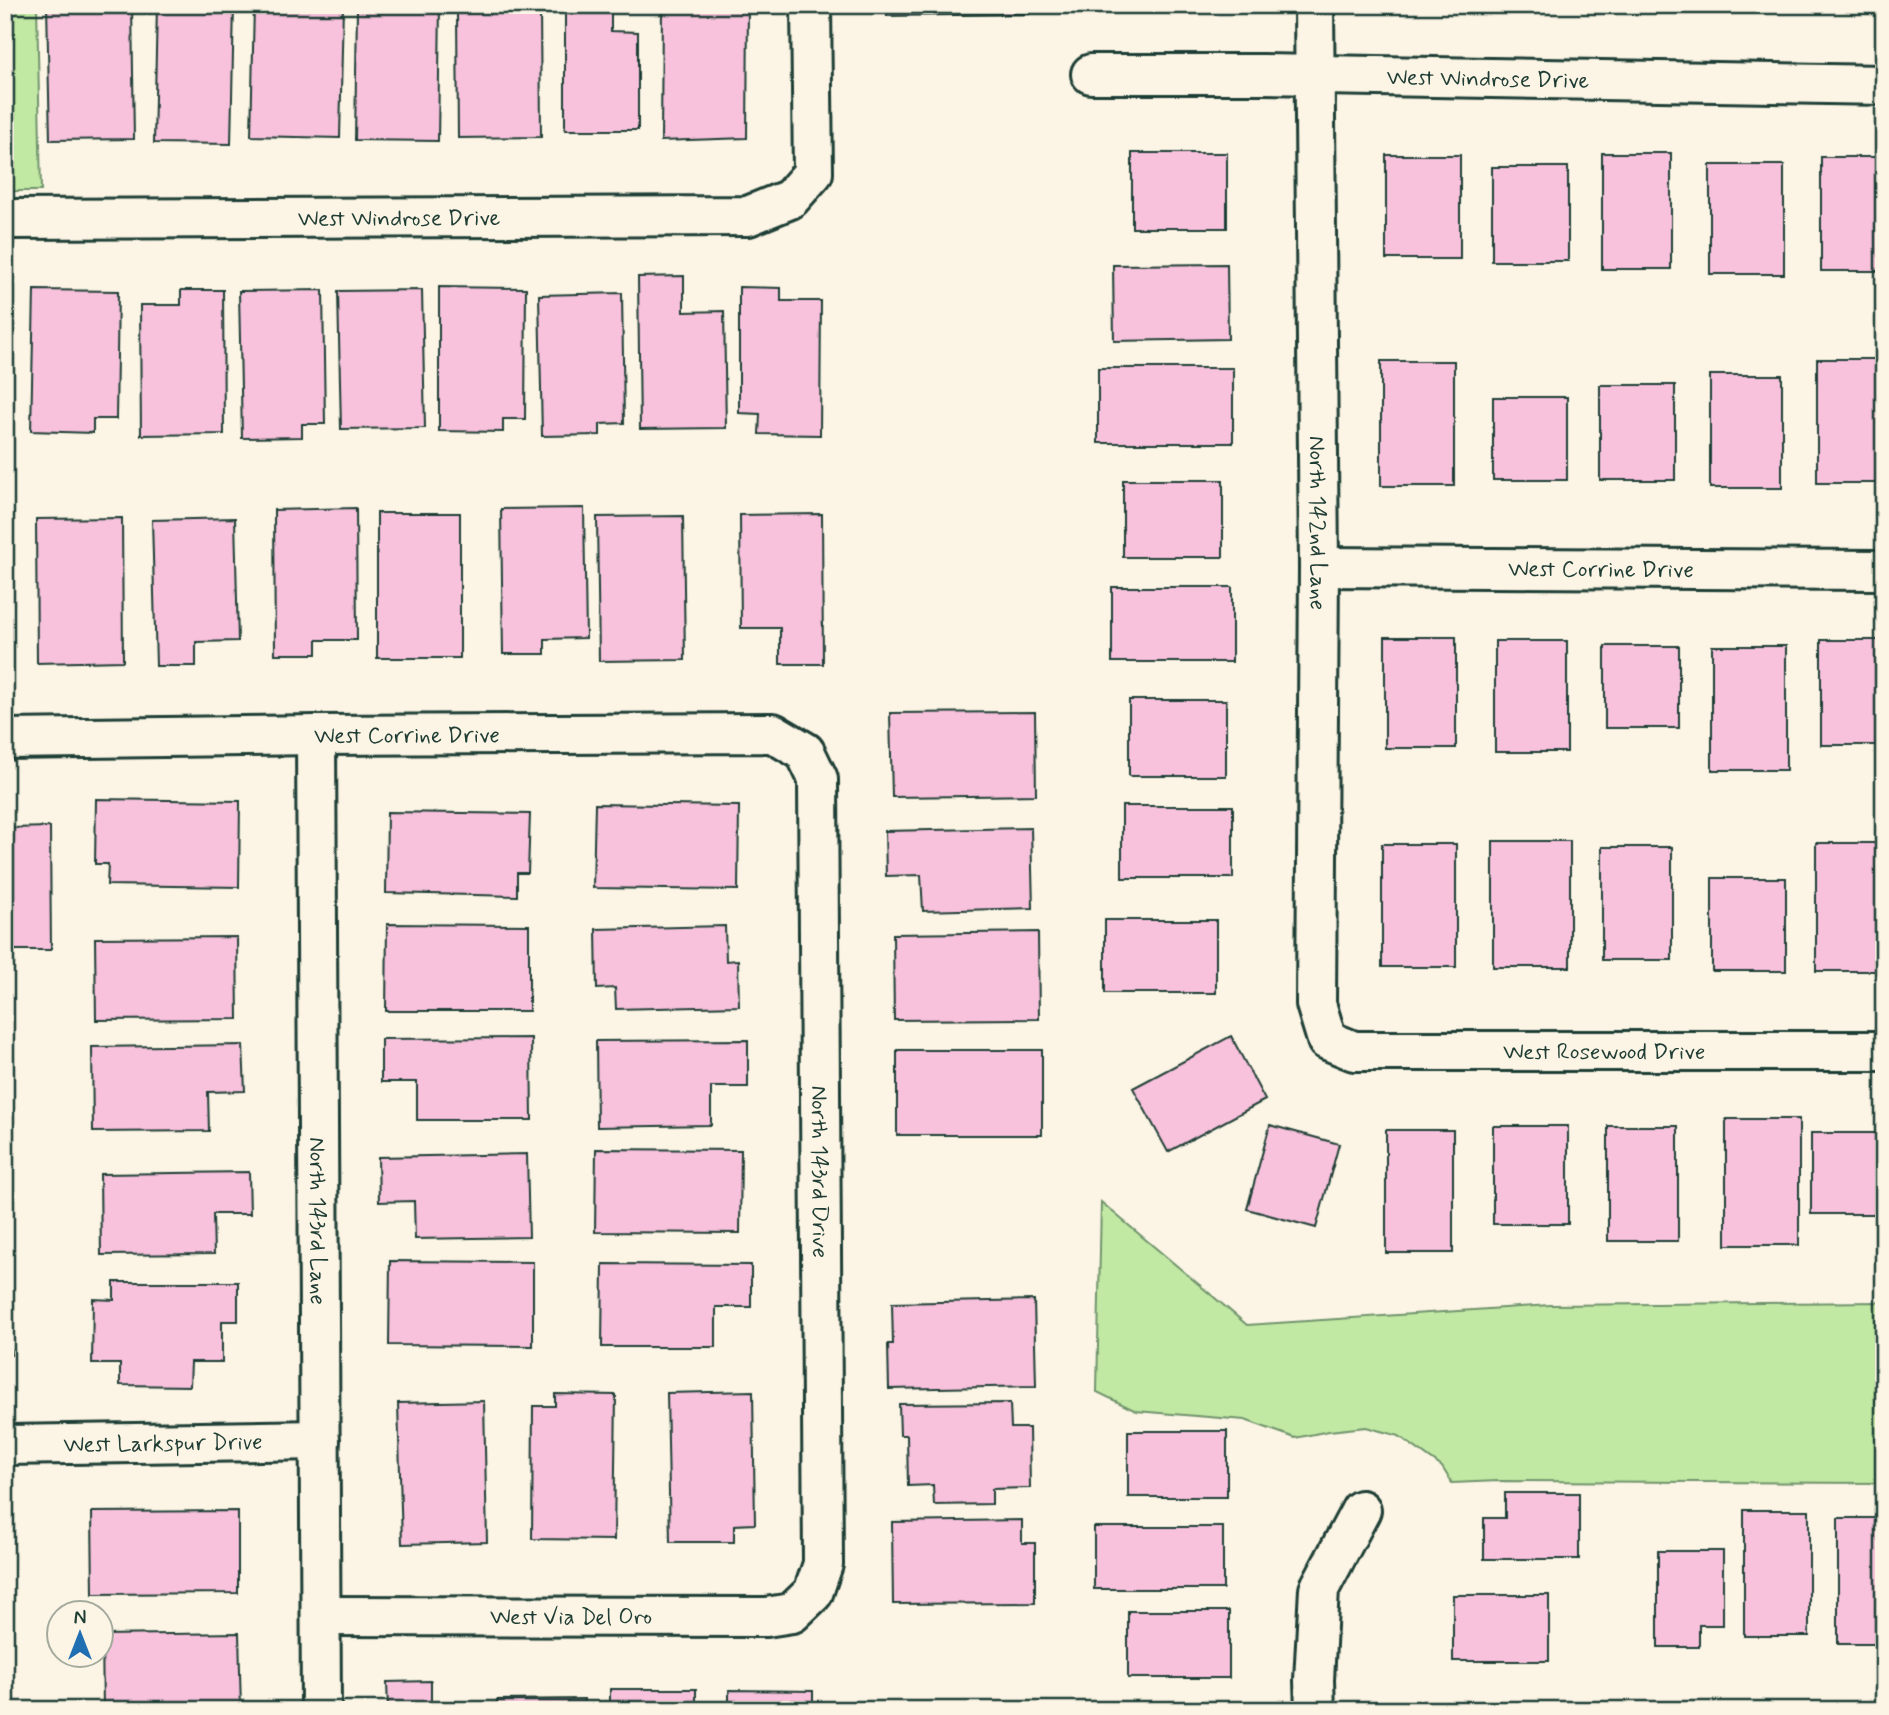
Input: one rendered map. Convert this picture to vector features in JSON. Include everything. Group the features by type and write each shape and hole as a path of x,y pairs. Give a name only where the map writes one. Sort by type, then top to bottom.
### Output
{"street":[{"name":"West Windrose Drive","path":"5,219 748,216 790,199 813,173 811,5"},
{"name":"North 142nd Lane","path":"1314,5 1319,567 1316,1004 1326,1040"},
{"name":"West Windrose Drive","path":"1091,74 1262,74 1884,85"},
{"name":"West Corrine Drive","path":"1319,567 1884,570"},
{"name":"West Corrine Drive","path":"5,739 773,733 806,752"},
{"name":"North 143rd Lane","path":"316,735 321,1710"},
{"name":"North 143rd Drive","path":"806,752 818,779 823,1564 813,1593"},
{"name":"West Rosewood Drive","path":"1326,1040 1354,1051 1884,1051"},
{"name":"West Larkspur Drive","path":"5,1445 320,1440"},
{"path":"1315,1710 1319,1589 1361,1510"},
{"name":"West Via Del Oro","path":"321,1616 766,1617 792,1613 813,1593"}],"green space":[{"path":"5,5 37,5 41,191 5,191"},
{"path":"1101,1202 1247,1325 1551,1305 1884,1302 1884,1483 1452,1483 1442,1467 1399,1436 1366,1427 1295,1438 1245,1420 1136,1411 1097,1392"}],"building":[{"path":"47,5 132,5 134,139 50,140"},
{"path":"157,5 234,5 231,144 154,143"},
{"path":"254,5 343,5 340,138 251,136"},
{"path":"380,5 440,5 438,141 355,140 357,9 379,10"},
{"path":"477,5 540,5 541,137 458,138 457,13 477,13"},
{"path":"662,5 748,5 747,138 661,141"},
{"path":"887,5 1029,5 1029,14 887,16"},
{"path":"1232,5 1232,7 1102,7"},
{"path":"1776,5 1776,7 1708,7"},
{"path":"565,13 611,13 611,31 638,32 638,130 565,130"},
{"path":"1132,153 1227,153 1227,228 1132,228"},
{"path":"1602,153 1671,153 1671,269 1602,269"},
{"path":"1386,155 1460,155 1460,259 1386,259"},
{"path":"1821,157 1884,157 1884,271 1821,271"},
{"path":"1710,165 1784,165 1784,274 1710,274"},
{"path":"1492,167 1568,167 1568,261 1492,261"},
{"path":"1227,264 1228,339 1114,341 1113,265"},
{"path":"684,276 684,312 724,311 726,428 640,429 638,277"},
{"path":"439,287 526,288 525,419 503,419 503,432 439,431"},
{"path":"739,287 781,288 781,301 821,301 820,435 759,434 760,414 739,413"},
{"path":"34,290 118,291 116,419 93,419 93,433 31,431"},
{"path":"181,290 223,290 224,434 141,435 140,305 181,305"},
{"path":"323,290 325,424 302,424 302,437 242,438 239,291"},
{"path":"422,290 425,428 341,429 338,291"},
{"path":"622,293 624,423 600,424 600,435 542,436 539,295"},
{"path":"1817,359 1884,359 1884,483 1817,483"},
{"path":"1381,361 1454,361 1454,486 1381,486"},
{"path":"1098,368 1233,368 1233,443 1098,443"},
{"path":"1710,375 1782,375 1782,488 1710,488"},
{"path":"1600,385 1675,385 1675,480 1600,480"},
{"path":"1493,397 1567,397 1567,480 1493,480"},
{"path":"1123,480 1223,480 1223,557 1123,557"},
{"path":"356,508 357,640 317,640 317,654 275,654 274,510"},
{"path":"584,508 586,638 545,639 545,654 503,654 501,509"},
{"path":"377,513 460,513 460,658 377,658"},
{"path":"822,514 823,664 780,664 780,628 741,628 740,515"},
{"path":"683,516 685,660 599,661 597,517"},
{"path":"122,518 123,661 37,663 36,519"},
{"path":"235,518 238,641 196,642 196,666 156,666 152,520"},
{"path":"1112,587 1232,587 1232,662 1112,662"},
{"path":"1385,637 1456,637 1456,748 1385,748"},
{"path":"1821,640 1884,640 1884,745 1821,745"},
{"path":"1495,641 1567,641 1567,752 1495,752"},
{"path":"1605,646 1679,646 1679,728 1605,728"},
{"path":"1712,646 1786,646 1786,770 1712,770"},
{"path":"1129,700 1226,700 1226,776 1129,776"},
{"path":"1035,712 1036,795 892,797 890,713"},
{"path":"96,799 240,801 239,887 107,885 108,864 95,864"},
{"path":"595,804 739,806 738,890 593,888"},
{"path":"1122,806 1233,806 1233,878 1122,878"},
{"path":"387,812 530,814 528,873 517,873 517,896 386,893"},
{"path":"50,827 51,950 5,950 5,852 10,852 10,828"},
{"path":"1031,828 1033,908 923,911 921,875 886,876 885,831"},
{"path":"1493,841 1570,841 1570,967 1493,967"},
{"path":"1816,843 1884,843 1884,971 1816,971"},
{"path":"1382,844 1456,844 1456,967 1382,967"},
{"path":"1602,847 1672,847 1672,960 1602,960"},
{"path":"1712,878 1786,878 1786,971 1712,971"},
{"path":"1105,920 1216,920 1216,993 1105,993"},
{"path":"387,924 529,925 529,1011 386,1011"},
{"path":"725,926 726,961 738,960 739,1006 616,1009 615,988 597,989 596,929"},
{"path":"1038,932 1039,1019 894,1020 893,934"},
{"path":"237,937 238,1019 96,1020 95,938"},
{"path":"1231,1036 1265,1100 1168,1152 1133,1088"},
{"path":"531,1038 532,1120 417,1120 417,1082 381,1082 381,1039"},
{"path":"748,1040 748,1087 711,1087 711,1125 597,1127 596,1041"},
{"path":"243,1045 245,1091 208,1092 209,1131 93,1132 92,1047"},
{"path":"897,1050 1042,1050 1042,1135 897,1135"},
{"path":"1726,1119 1799,1119 1799,1245 1726,1245"},
{"path":"1270,1125 1339,1144 1316,1228 1247,1209"},
{"path":"1493,1126 1568,1126 1568,1224 1493,1224"},
{"path":"1608,1126 1678,1126 1678,1241 1608,1241"},
{"path":"1386,1130 1453,1130 1453,1253 1386,1253"},
{"path":"1811,1133 1884,1133 1884,1214 1811,1214"},
{"path":"596,1149 741,1150 740,1233 595,1232"},
{"path":"527,1154 529,1237 415,1239 414,1201 379,1202 378,1157"},
{"path":"249,1172 250,1214 213,1214 214,1254 101,1255 100,1174"},
{"path":"390,1261 533,1262 533,1346 389,1345"},
{"path":"603,1264 751,1265 751,1307 716,1307 716,1347 602,1347"},
{"path":"114,1282 238,1282 238,1321 222,1321 222,1362 191,1362 190,1386 120,1385 120,1364 92,1364 93,1299 114,1300"},
{"path":"5,1288 11,1355 5,1355"},
{"path":"1034,1300 1036,1386 889,1389 888,1344 893,1344 892,1303"},
{"path":"753,1391 755,1524 734,1525 734,1542 670,1542 667,1393"},
{"path":"555,1394 616,1395 614,1540 532,1539 533,1406 555,1406"},
{"path":"484,1401 487,1542 402,1544 398,1403"},
{"path":"1010,1403 1011,1428 1029,1428 1030,1488 992,1489 992,1504 934,1505 933,1485 908,1486 907,1435 900,1435 899,1404"},
{"path":"1128,1431 1227,1431 1227,1497 1128,1497"},
{"path":"1505,1493 1579,1493 1579,1559 1484,1559 1484,1518 1505,1518"},
{"path":"1744,1510 1809,1510 1809,1636 1744,1636"},
{"path":"238,1511 238,1593 93,1594 92,1512"},
{"path":"1838,1518 1884,1518 1884,1644 1838,1644"},
{"path":"1022,1520 1022,1543 1035,1543 1035,1603 893,1604 892,1522"},
{"path":"1094,1527 1223,1527 1223,1589 1094,1589"},
{"path":"1658,1551 1723,1551 1723,1625 1699,1625 1699,1647 1658,1647"},
{"path":"1453,1595 1549,1595 1549,1661 1453,1661"},
{"path":"1128,1611 1229,1611 1229,1678 1128,1678"},
{"path":"239,1633 241,1710 103,1710 102,1670 116,1670 116,1635"},
{"path":"431,1681 431,1710 388,1710 387,1682"},
{"path":"610,1689 696,1689 696,1710 610,1710"},
{"path":"729,1690 813,1691 813,1710 729,1710"},
{"path":"584,1699 584,1710 498,1710 497,1700"}]}
